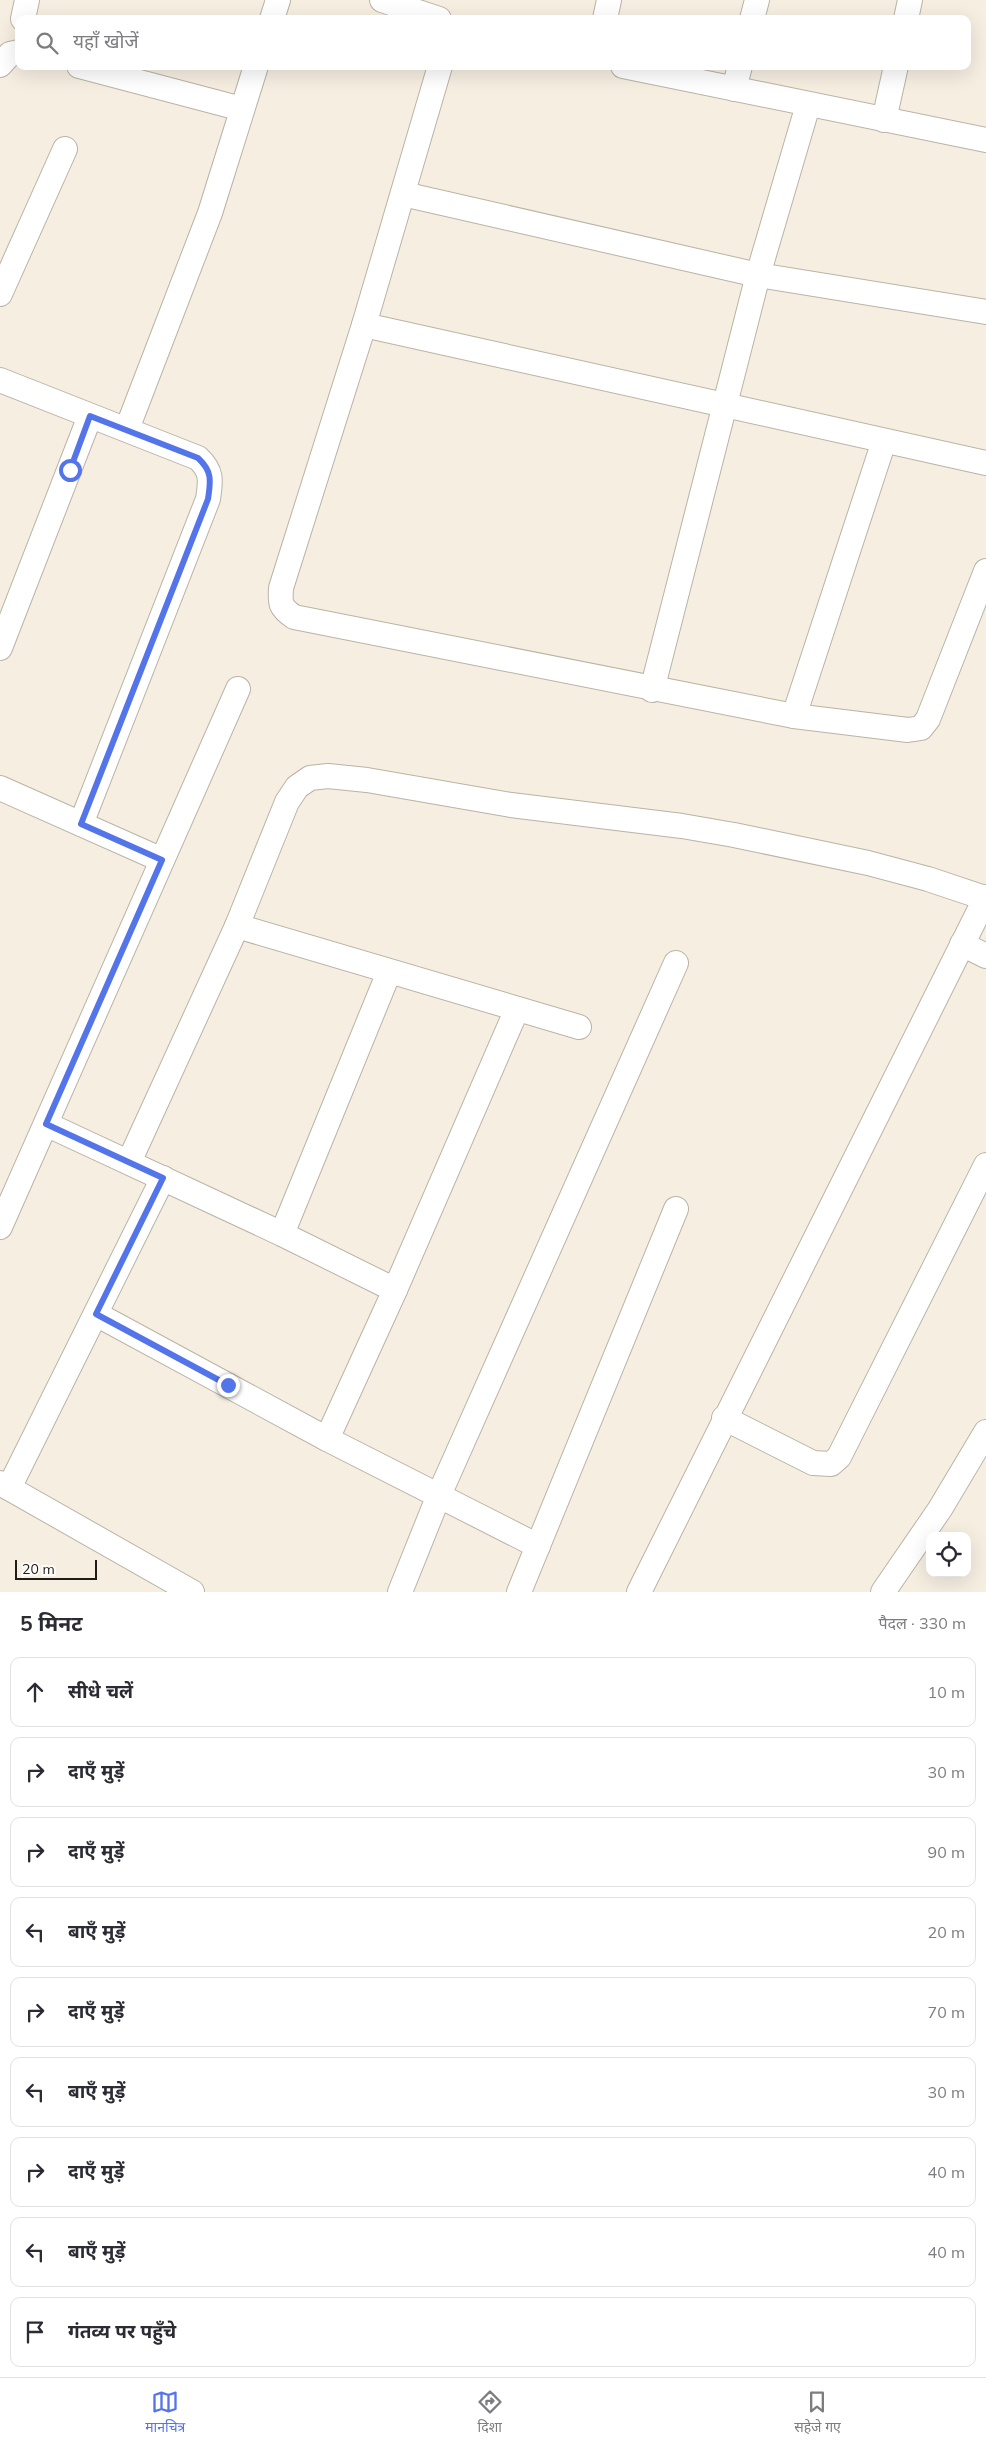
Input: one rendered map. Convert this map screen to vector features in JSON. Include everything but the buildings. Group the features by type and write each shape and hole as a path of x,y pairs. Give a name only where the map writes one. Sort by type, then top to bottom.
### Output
{"street":[{"path":"25,15 27,0"},
{"path":"273,15 278,0"},
{"path":"382,0 427,15"},
{"path":"606,15 609,0"},
{"path":"753,15 757,0"},
{"path":"907,15 910,0"},
{"path":"94,70 242,109"},
{"path":"127,429 210,213 255,70"},
{"path":"439,70 364,325 281,588 280,600 283,609 294,617 652,690 794,716 894,730 921,728 928,719 986,571"},
{"path":"642,70 986,140"},
{"path":"734,89 739,70"},
{"path":"884,120 895,70"},
{"path":"652,690 758,275 808,105"},
{"path":"0,294 65,149"},
{"path":"403,194 758,275 986,312"},
{"path":"364,325 986,463"},
{"path":"0,380 198,458 208,467 210,485 208,499 81,824"},
{"path":"0,648 90,416"},
{"path":"794,716 884,441"},
{"path":"0,1227 238,689"},
{"path":"129,1162 237,926 287,802 297,787 310,778 328,776 367,780 511,805 682,826 734,835 868,863 928,879 986,898 724,1418 639,1592"},
{"path":"0,788 162,860"},
{"path":"237,926 578,1027"},
{"path":"962,944 986,956"},
{"path":"400,1592 439,1496 676,963"},
{"path":"282,1234 389,972"},
{"path":"327,1439 395,1290 517,1009"},
{"path":"46,1124 282,1234 395,1290"},
{"path":"724,1418 813,1463 831,1464 839,1457 986,1165"},
{"path":"163,1178 96,1314 5,1485 192,1592"},
{"path":"519,1592 676,1209"},
{"path":"96,1314 327,1439 538,1546"},
{"path":"883,1592 940,1509 986,1432"}],"route":[{"path":"70,470 90,416 198,458 208,467 210,485 208,499 81,824 162,860 46,1124 163,1178 96,1314 228,1385"}]}
